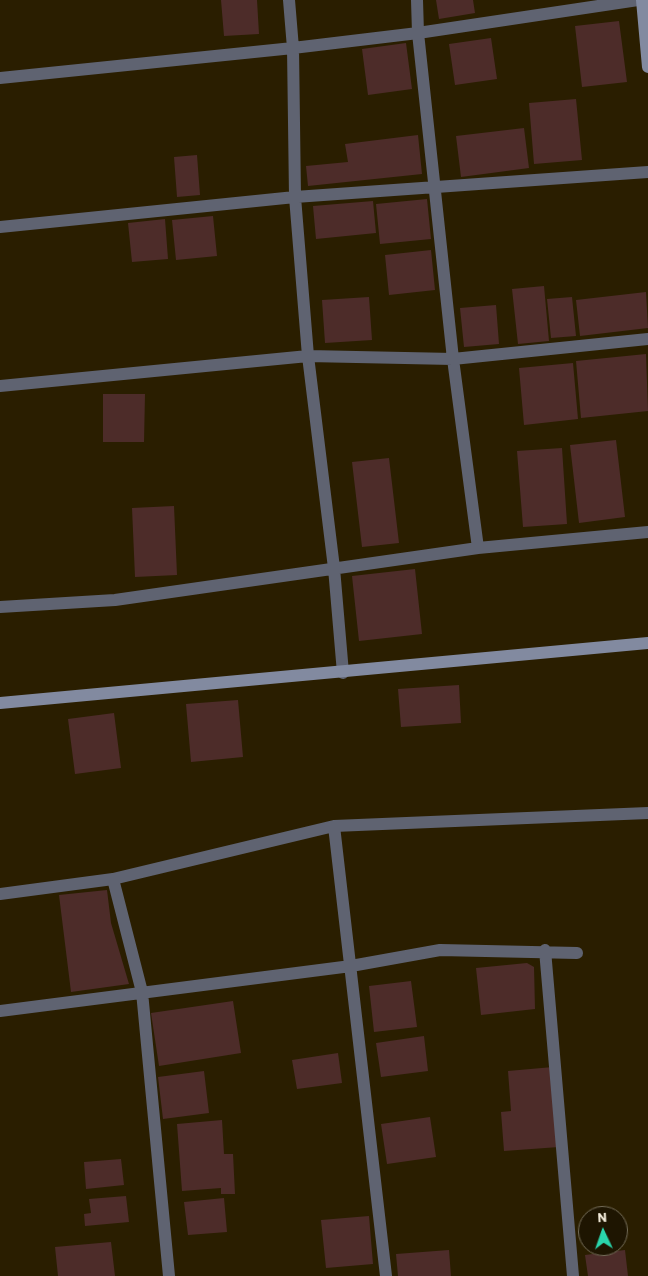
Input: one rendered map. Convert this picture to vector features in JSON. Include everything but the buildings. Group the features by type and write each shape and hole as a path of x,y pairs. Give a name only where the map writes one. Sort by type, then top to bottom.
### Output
{"street":[{"path":"289,0 293,48 295,197 308,356 334,568 343,673"},
{"path":"417,0 418,33 453,359 478,548"},
{"path":"0,78 293,48 418,33 640,0 648,67"},
{"path":"0,227 295,197 648,172"},
{"path":"0,386 308,356 453,359 648,339"},
{"path":"0,607 115,600 478,548 648,532"},
{"path":"0,703 343,673 648,643"},
{"path":"0,894 112,879 334,826 648,813"},
{"path":"334,826 386,1276"},
{"path":"112,879 142,992 169,1276"},
{"path":"0,1011 351,966 440,950 545,950 577,953"},
{"path":"545,950 573,1276"}]}
